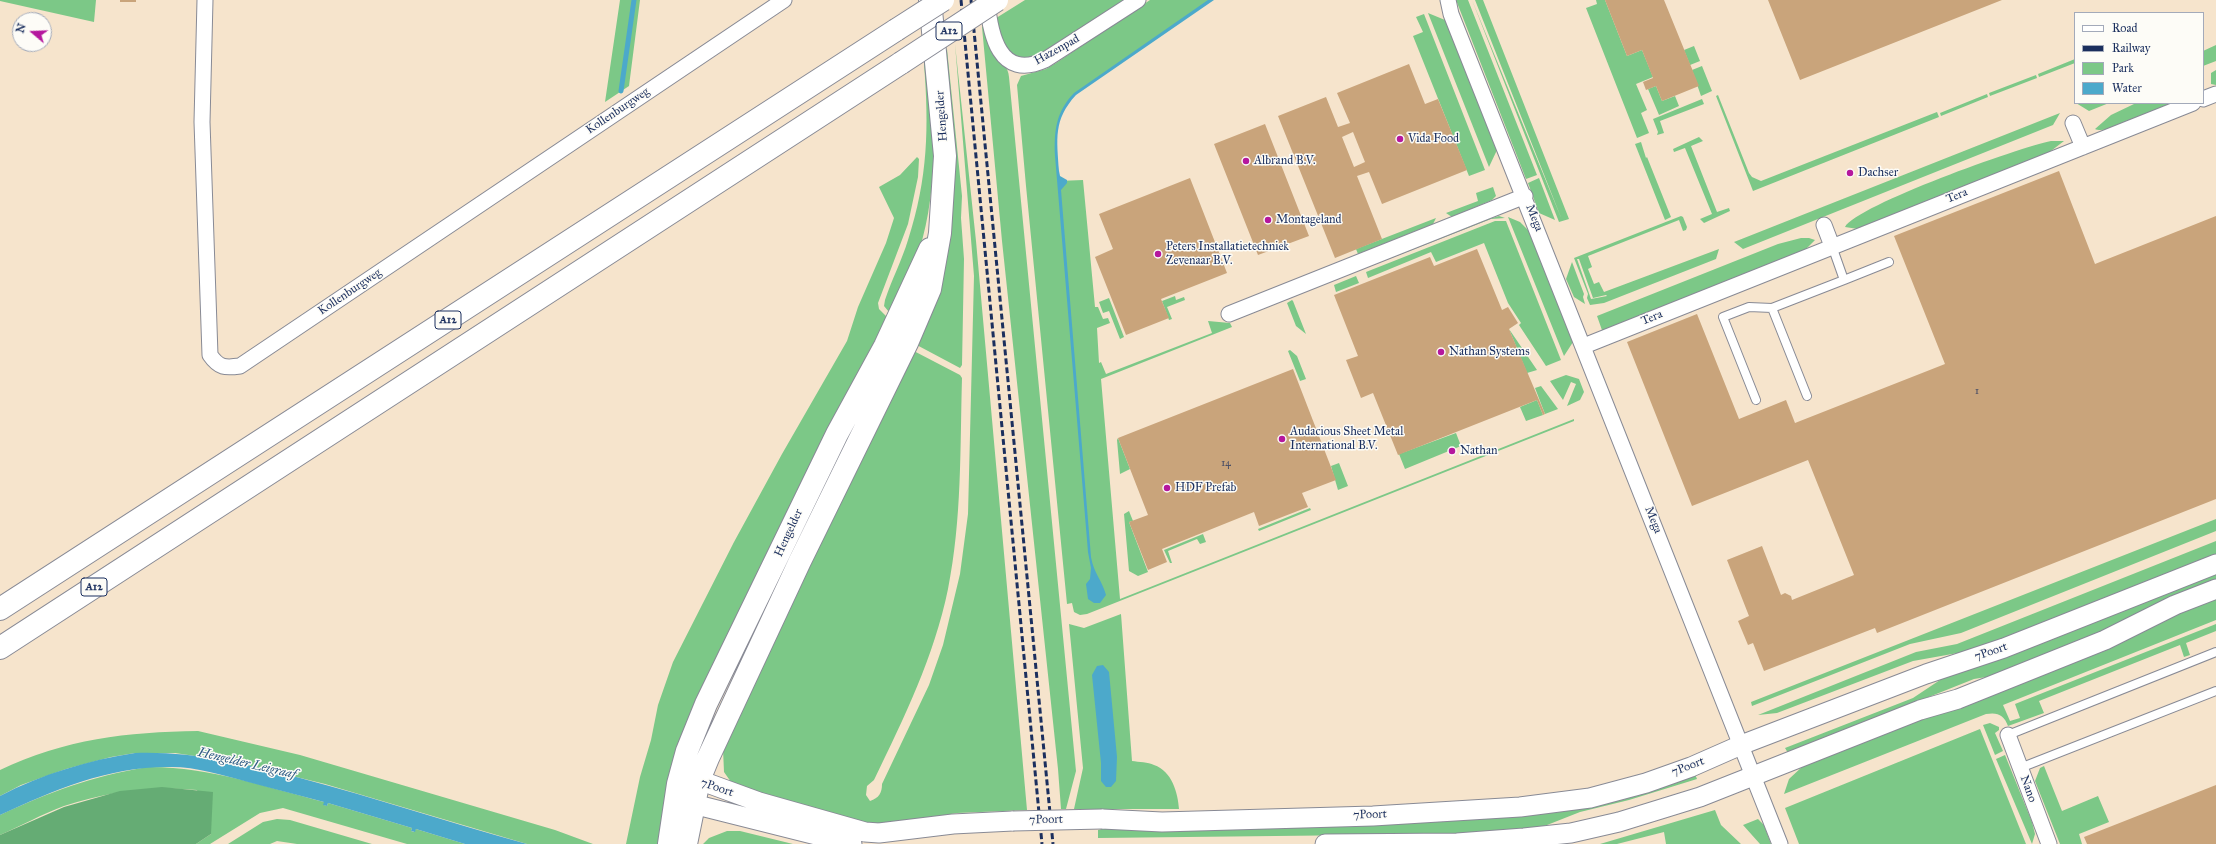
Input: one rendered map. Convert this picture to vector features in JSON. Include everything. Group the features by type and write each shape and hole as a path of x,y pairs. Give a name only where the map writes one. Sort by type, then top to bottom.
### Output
{"main road":[{"name":"Hengelder","path":"686,844 699,780 754,657 907,343 930,289 940,233 945,156 930,0"},
{"name":"A12","path":"0,609 943,0"},
{"name":"A12","path":"0,648 997,0"},
{"name":"Hengelder","path":"669,844 678,784 687,751 706,704 833,441 885,346 926,258 940,233"}],"street":[{"name":"Kollenburgweg","path":"205,0 202,122 210,355 216,364 226,368 240,366 784,0"},
{"name":"Hazenpad","path":"987,0 989,24 998,49 1015,64 1029,66 1045,60 1138,0"},
{"name":"Mega","path":"1448,0 1451,14 1525,196 1780,844"},
{"path":"2204,99 2216,94"},
{"name":"Tera","path":"1584,346 2190,104"},
{"path":"2073,123 2083,147"},
{"name":"Mega","path":"1229,314 1525,196"},
{"path":"1824,225 1832,246"},
{"name":"7Poort","path":"852,844 693,804 678,784 699,780 793,812 865,832 879,833 953,824 1013,821 1102,819 1162,822 1373,816 1528,806 1590,798 1625,789 1691,767 1741,745 1926,674 2004,648 2216,564"},
{"path":"1325,844 1457,843 1571,833 1665,808 1700,797 1920,710 1958,699 2057,660 2105,640 2175,605 2216,589"},
{"name":"Nano","path":"2008,735 2049,844"}],"lane":[{"path":"1832,246 1844,280"},
{"path":"1756,400 1723,317 1749,306 1772,308 1889,262"},
{"path":"1772,308 1807,396"},
{"path":"2008,735 2216,652"},
{"path":"2020,768 2216,691"}],"green space":[{"path":"96,0 94,22 0,1"},
{"path":"620,0 640,0 629,86 605,102"},
{"path":"1025,0 1131,0 1048,55 1022,61 1003,48 993,20"},
{"path":"1150,0 1211,0 1073,96 1065,107 1057,127 1056,146 1058,181 1083,180 1095,307 1098,307 1103,319 1108,318 1110,323 1097,328 1099,363 1101,362 1106,374 1212,333 1208,321 1230,323 1232,327 1101,379 1120,599 1574,419 1574,421 1087,614 1080,615 1074,612 1072,603 1067,604 1017,85 1021,76 1046,69"},
{"path":"1456,0 1468,0 1537,175 1526,179"},
{"path":"1472,0 1562,220 1475,0 1483,0 1569,219 1559,222"},
{"path":"1596,0 1605,0 1627,56 1642,50 1653,77 1636,84 1647,110 1641,113 1649,133 1637,138 1586,8 1597,4"},
{"path":"1428,13 1445,20 1497,150 1489,167"},
{"path":"1424,14 1485,170 1469,176 1413,36 1423,32 1416,17"},
{"path":"986,24 992,51 997,59 1006,68 1009,77 1076,771 1066,809 1061,809 1002,241 982,27"},
{"path":"955,44 976,241 1027,810 957,813 898,823 847,823 809,812 731,782 724,772 723,749 910,349 960,375 962,378 960,484 956,536 948,589 935,639 917,687 896,734 874,780 867,786 866,795 870,801 878,797 881,793 882,784 929,685 943,645 960,574 968,514 974,276"},
{"path":"2216,45 2216,61 2204,66 2204,51"},
{"path":"1694,46 1700,61 1690,65 1684,50"},
{"path":"947,49 962,196 961,218 964,259 962,365 960,368 913,343 952,210 955,169 945,51"},
{"path":"2074,59 2074,63 2039,77 2038,74"},
{"path":"929,61 934,137 932,188 923,238 913,269 889,312 884,306 885,300 908,240 920,195 926,131 926,87 924,64"},
{"path":"1702,66 1712,91 1701,96 1692,70"},
{"path":"2216,70 2216,85 2211,84 2211,73"},
{"path":"2036,75 2037,78 1990,96 1989,93"},
{"path":"1656,86 1662,101 1675,96 1679,106 1659,115 1648,89"},
{"path":"1987,94 1988,97 1941,116 1940,113"},
{"path":"1718,95 1749,173 1752,177 1761,181 1937,112 1939,117 1753,191 1716,96"},
{"path":"1702,99 1704,104 1660,121 1664,133 1657,135 1658,132 1653,119"},
{"path":"2078,104 2106,104 2089,111"},
{"path":"2134,104 2168,104 2121,126 2110,129 2095,129 2111,115"},
{"path":"2060,113 2053,125 1743,249 1734,242"},
{"path":"1699,137 1703,141 1691,146 1717,212 1729,208 1730,211 1704,223 1700,219 1712,214 1685,148 1674,152 1673,149"},
{"path":"2051,141 2064,141 2047,154 1858,229 1845,227 1856,217 1907,192 1975,165"},
{"path":"1641,142 1646,158 1647,157 1671,217 1665,220 1635,144"},
{"path":"917,157 919,159 918,177 908,224 878,303 879,309 890,320 701,701 665,844 626,844 640,777 651,740 658,705 673,662 734,542 782,454 847,341 858,307 886,243 894,218 879,187 900,175"},
{"path":"1539,178 1555,220 1539,213 1528,183"},
{"path":"1493,187 1496,196 1492,200 1452,217 1446,213 1478,201 1476,193"},
{"path":"1499,216 1505,218 1491,219 1366,268 1366,267 1489,219"},
{"path":"1681,216 1683,217 1687,227 1686,230 1683,231 1679,220 1588,256 1592,267 1588,269 1594,284 1599,282 1604,292 1719,249 1716,259 1604,303 1590,305 1587,298 1588,294 1574,258","holes":["1577,259 1579,259 1593,298 1607,296 1591,299"]},
{"path":"1508,217 1520,222 1529,231 1573,342 1564,356"},
{"path":"1436,218 1433,224 1358,254 1356,249"},
{"path":"1495,221 1506,221 1561,360 1546,366 1519,325 1521,323 1508,303 1484,243 1436,262 1431,252 1368,278 1366,272"},
{"path":"1801,238 1815,240 1805,250 1603,333 1597,316 1778,244"},
{"path":"1572,262 1584,294 1583,297 1585,304 1574,297 1566,279"},
{"path":"1356,276 1359,283 1336,292 1334,285"},
{"path":"1175,296 1176,300 1184,297 1185,300 1167,307 1172,319 1169,320 1162,301"},
{"path":"1109,298 1124,337 1120,339 1109,311 1103,313 1099,302"},
{"path":"1292,300 1306,334 1296,326 1287,303"},
{"path":"1509,329 1537,370 1527,373"},
{"path":"1290,350 1297,356 1306,379 1300,381 1288,351"},
{"path":"1566,375 1579,379 1584,392 1580,400 1567,406 1576,384 1571,382 1563,400 1550,381"},
{"path":"1541,386 1558,409 1545,414 1535,388"},
{"path":"1537,400 1543,415 1526,421 1520,407"},
{"path":"1456,433 1461,446 1405,469 1399,454"},
{"path":"1118,438 1130,469 1120,474 1117,440"},
{"path":"1339,463 1348,486 1338,490 1331,466"},
{"path":"1310,508 1311,510 1259,531 1258,529"},
{"path":"1129,511 1133,521 1129,522 1148,572 1138,576 1129,571 1124,514"},
{"path":"2216,519 2216,531 1961,633 1910,644 1752,706 1751,702"},
{"path":"1203,534 1206,542 1200,544 1197,539 1168,551 1172,563 1170,563 1164,550"},
{"path":"2216,541 2216,560 1997,646 1913,661 1777,713 1758,715 1916,652 1957,644"},
{"path":"2216,572 2216,584 2011,673 1974,679 1788,753 1785,748 1913,698 1946,676"},
{"path":"2216,593 2216,620 2003,705 2010,721 2020,718 2015,704 2216,624 2216,631 2186,643 2190,655 2184,657 2180,645 2039,701 2044,713 2008,726 2005,719 2000,715 1994,713 1986,714 1784,794 1789,779 1803,766"},
{"path":"1121,614 1132,761 1152,764 1160,768 1170,777 1177,796 1179,809 1074,809 1083,768 1069,624 1084,628"},
{"path":"1990,723 1999,727 1999,730 1995,733 2003,751 1995,755 1983,725"},
{"path":"1980,729 2026,844 1799,844 1785,808"},
{"path":"198,731 300,755 555,830 593,844 527,844 325,784 235,762 175,753 135,753 111,757 66,769 21,785 0,796 0,770 24,759 48,751 97,739 146,733"},
{"path":"2005,755 2032,822 2035,834 2032,844 1996,759"},
{"path":"2044,766 2062,811 2098,796 2109,822 2079,834 2082,844 2060,844 2035,781 2040,768"},
{"path":"147,767 192,770 236,778 324,802 324,805 327,806 328,803 412,828 411,831 414,832 416,829 465,844 407,844 283,808 260,813 210,844 196,844 211,834 197,790 180,789 146,789 114,793 81,801 56,809 0,835 0,815 54,792 89,780"},
{"path":"1695,774 1697,779 1629,800 1580,812 1542,827 1453,834 1098,838 1098,830 1102,829 1326,825 1561,812 1622,800 1659,789"},
{"path":"162,787 213,792 211,834 196,844 0,844 0,835 64,807 120,791"},
{"path":"1715,810 1721,825 1741,844 1666,844 1664,832 1617,844 1600,844"},
{"path":"277,819 290,820 372,844 297,844 277,841 270,844 228,844 263,822"},
{"path":"1758,819 1764,825 1771,844 1760,844 1743,825"},
{"path":"727,831 740,831 793,844 703,844 709,838"}],"water":[{"path":"1208,0 1214,0 1076,95 1063,113 1058,130 1057,139 1059,171 1060,176 1067,180 1067,183 1061,190 1091,557 1094,568 1106,595 1100,603 1094,603 1088,599 1086,584 1090,579 1091,568 1088,552 1055,156 1057,122 1063,107 1074,93"},
{"path":"1103,665 1109,672 1117,757 1116,781 1111,787 1106,787 1101,781 1101,763 1092,675 1097,666"},
{"path":"135,753 198,756 259,768 385,802 527,844 465,844 416,829 415,832 411,831 412,828 328,803 327,806 323,805 324,802 229,777 181,767 148,768 104,775 83,781 41,797 0,815 0,796 16,788 83,764"}],"building":[{"path":"120,0 136,0 136,2 120,2"},
{"path":"1605,0 1664,0 1699,86 1662,101 1656,86 1646,90 1643,82 1653,78 1642,50 1627,56"},
{"path":"1768,0 2002,0 1800,80"},
{"path":"1409,64 1425,104 1438,99 1467,170 1382,204 1369,172 1357,176 1382,239 1335,258 1278,116 1326,97 1338,127 1350,123 1337,93","holes":["1353,132 1365,162 1354,167 1342,137"]},
{"path":"1265,124 1309,236 1258,255 1214,144"},
{"path":"2059,171 2095,264 2216,216 2216,499 1877,633 1875,628 1764,671 1753,643 1748,645 1738,621 1749,616 1727,560 1762,546 1781,595 1785,593 1791,596 1792,600 1854,575 1808,460 1692,506 1627,342 1697,314 1739,419 1786,400 1795,423 1945,364 1894,236"},
{"path":"1190,178 1227,273 1161,299 1169,318 1126,335 1095,257 1113,249 1099,214"},
{"path":"1477,249 1502,310 1508,307 1518,323 1509,329 1545,414 1543,415 1537,400 1398,455 1373,393 1361,398 1346,360 1358,356 1334,295 1430,257 1434,266"},
{"path":"1293,369 1336,480 1302,493 1308,507 1259,526 1254,512 1162,549 1167,562 1148,570 1129,522 1148,515 1118,438"},
{"path":"2216,785 2216,844 2087,844 2084,837"}],"waterway":[{"path":"621,91 634,0"}],"railway":[{"path":"961,0 1042,844"},
{"path":"971,0 1053,844"}],"place":[{"name":"Vida Food","path":"1400,139"},
{"name":"Albrand B.V.","path":"1246,161"},
{"name":"Dachser","path":"1850,173"},
{"name":"Montageland","path":"1268,220"},
{"name":"Peters Installatietechniek Zevenaar B.V.","path":"1158,254"},
{"name":"Nathan Systems","path":"1441,352"},
{"name":"Audacious Sheet Metal International B.V.","path":"1282,439"},
{"name":"Nathan","path":"1452,451"},
{"name":"HDF Prefab","path":"1167,488"}],"water label":[{"name":"Hengelder Leigraaf","path":"247,764"}]}
